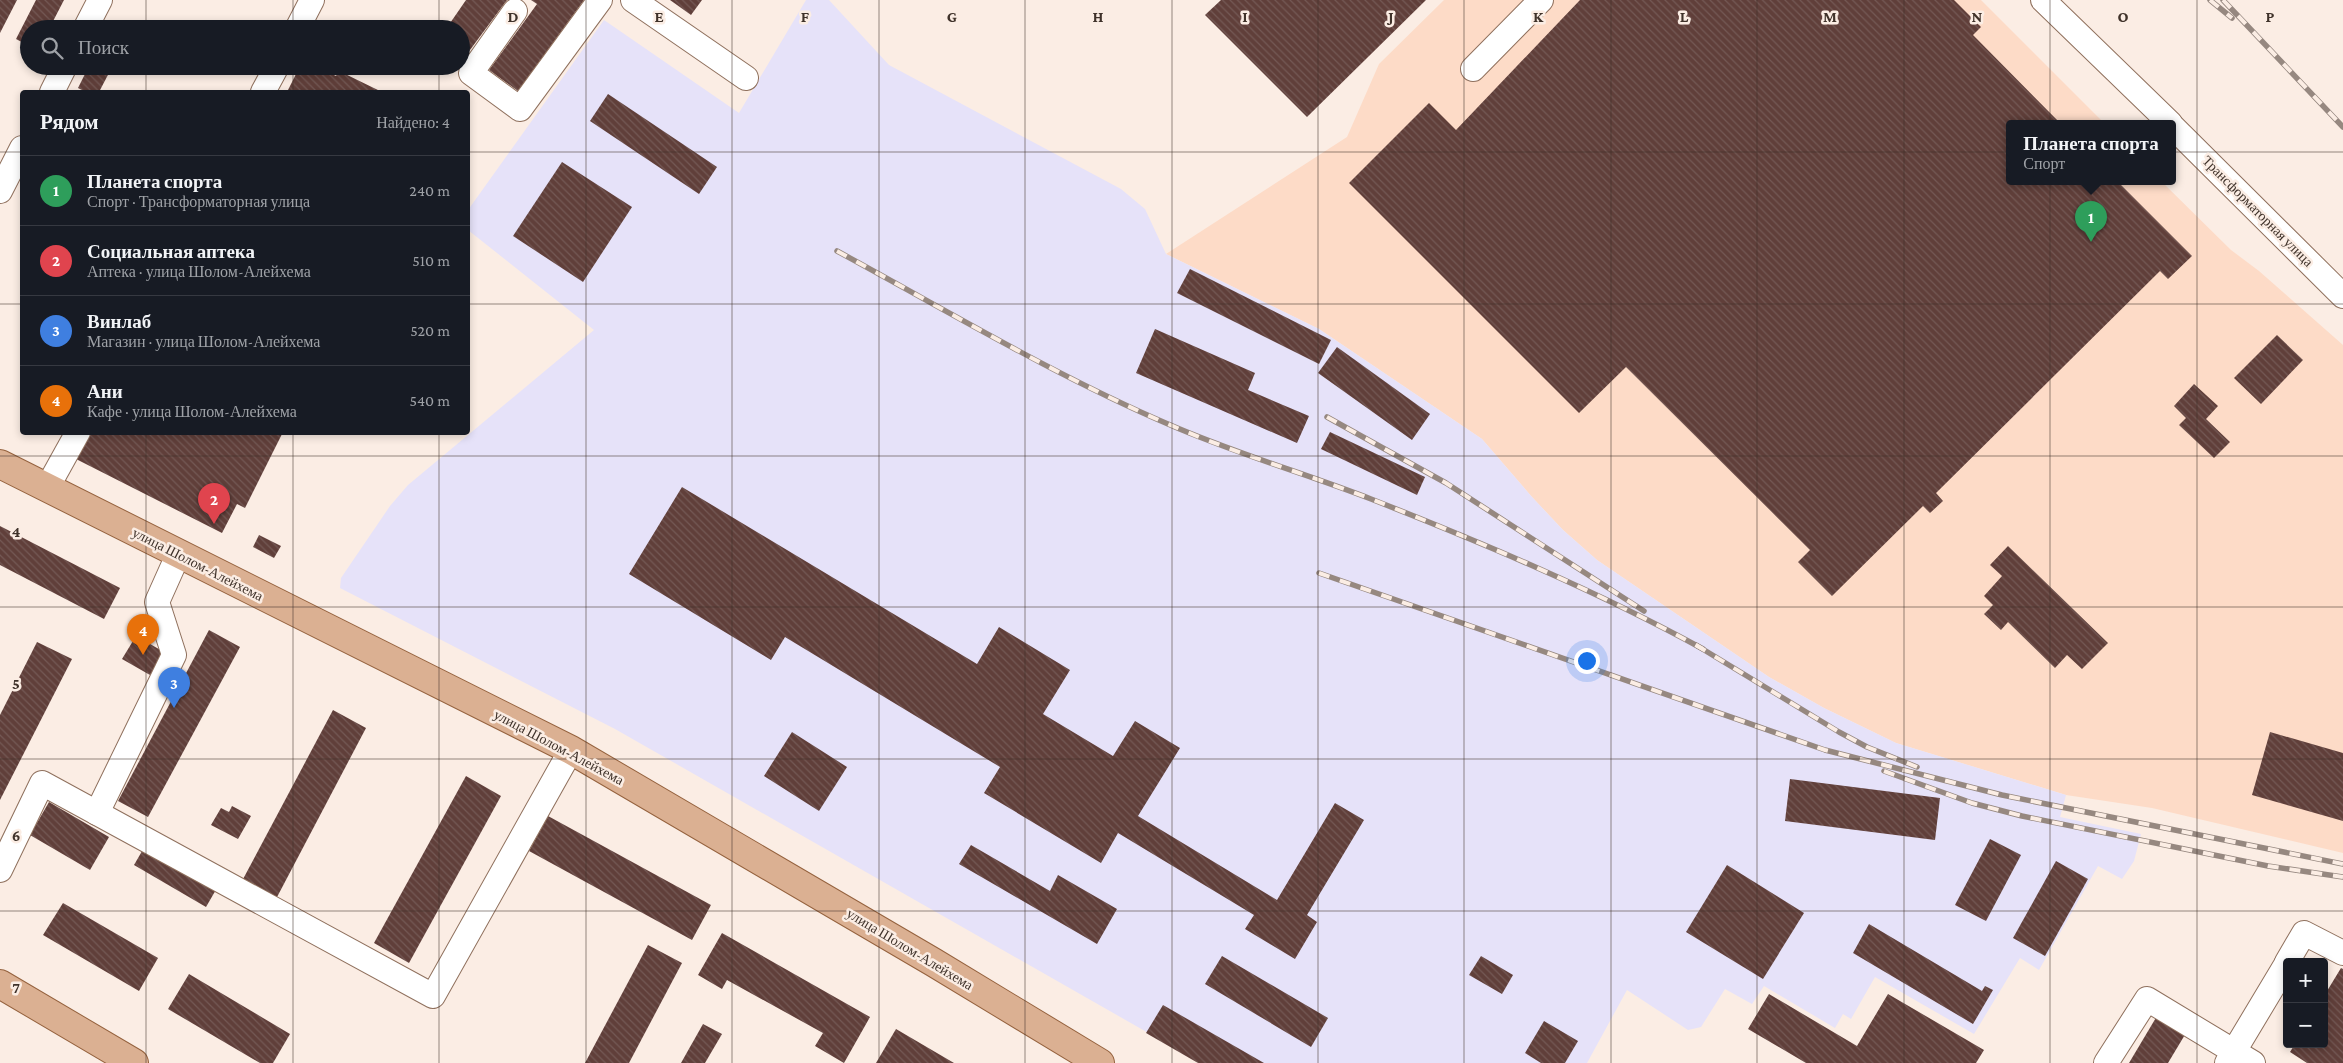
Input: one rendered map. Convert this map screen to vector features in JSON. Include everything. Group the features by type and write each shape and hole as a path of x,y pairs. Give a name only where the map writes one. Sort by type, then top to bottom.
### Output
{"main road":[{"name":"улица Шолом-Алейхема","path":"0,464 178,555 571,750 933,962 1100,1063"},
{"path":"0,984 134,1063"},
{"path":"0,1005 97,1063"}],"street":[{"path":"90,20 100,0"},
{"path":"302,20 312,0"},
{"path":"515,11 471,73 520,108 600,0"},
{"path":"633,0 746,78"},
{"path":"1473,69 1542,0"},
{"name":"Трансформаторная улица","path":"2043,0 2167,120"},
{"path":"53,90 61,75"},
{"path":"264,90 272,75"},
{"name":"Трансформаторная улица","path":"2176,129 2343,296"},
{"path":"0,191 20,152"},
{"path":"47,488 76,435"},
{"path":"97,814 174,655 157,602 178,555"},
{"path":"0,870 42,783 433,996 571,750"},
{"path":"2289,958 2304,933 2343,953"},
{"path":"2106,1063 2147,999 2238,1059 2283,970"}],"shaded area":[{"path":"806,0 829,0 889,65 1121,189 1145,209 1166,254 1319,329 1482,439 1563,530 1597,560 1769,677 1824,708 1896,743 2066,795 2060,817 2141,834 2134,861 2122,879 2098,866 2039,970 2020,958 1974,1034 1875,977 1851,1019 1843,1014 1835,1028 1764,986 1752,1004 1725,989 1701,1027 1688,1030 1627,990 1587,1063 1201,1063 615,729 340,588 341,578 390,506 408,485 594,330 470,232 470,207 604,20 739,113"},
{"path":"1444,0 1981,0 2101,120 2006,120 2006,185 2165,185 2231,250 2259,271 2343,345 2343,853 2152,808 2066,795 1896,743 1824,708 1769,677 1597,560 1563,530 1482,439 1319,329 1166,254 1347,137 1379,64"}],"building":[{"path":"0,0 17,0 0,33"},
{"path":"36,0 64,0 54,20 26,20"},
{"path":"466,0 507,0 470,50 470,20 452,20"},
{"path":"531,0 584,0 518,91 489,70 537,4"},
{"path":"670,0 702,0 691,15"},
{"path":"1221,0 1426,0 1307,117 1205,15"},
{"path":"1580,0 1954,0 1981,27 1973,35 2057,120 2006,120 2006,185 2121,185 2192,256 2168,279 2160,271 1936,493 1943,501 1930,513 1923,506 1832,596 1798,562 1810,550 1626,367 1579,413 1349,183 1429,103 1456,130"},
{"path":"20,31 20,41 16,39"},
{"path":"84,75 108,75 100,90 82,90 78,88"},
{"path":"296,75 347,75 378,90 329,90 288,90"},
{"path":"608,94 717,167 699,194 590,121"},
{"path":"562,162 632,207 583,282 513,236"},
{"path":"1190,269 1331,340 1319,364 1177,293"},
{"path":"1155,329 1255,373 1248,390 1309,416 1297,443 1136,373"},
{"path":"2277,335 2303,360 2261,404 2234,378"},
{"path":"1337,347 1430,414 1412,440 1318,373"},
{"path":"2194,384 2218,406 2206,419 2230,442 2214,458 2179,425 2186,418 2174,406"},
{"path":"1330,432 1425,477 1417,495 1321,449"},
{"path":"88,435 282,435 245,508 237,504 222,533 76,459"},
{"path":"682,487 977,664 999,627 1070,670 1043,714 1113,756 1135,721 1180,748 1138,816 1277,900 1335,803 1364,820 1307,915 1317,922 1295,959 1245,929 1254,915 1118,833 1101,863 984,793 1000,767 785,637 771,660 629,574"},
{"path":"0,526 120,588 104,619 0,565"},
{"path":"259,535 281,546 274,558 253,547"},
{"path":"2008,546 2108,643 2082,669 2067,655 2055,668 2008,622 2001,630 1984,614 1993,605 1984,596 2002,576 1990,565"},
{"path":"209,630 240,647 148,817 118,801"},
{"path":"136,636 164,652 150,675 122,659"},
{"path":"37,642 72,659 0,800 0,715"},
{"path":"333,710 366,728 276,899 242,881"},
{"path":"792,732 847,767 819,811 764,776"},
{"path":"2270,732 2343,753 2343,821 2252,795"},
{"path":"466,776 501,796 409,963 374,943"},
{"path":"1790,779 1940,798 1935,840 1785,821"},
{"path":"49,802 109,837 90,870 30,835"},
{"path":"232,806 251,816 238,839 211,825 221,808 229,812"},
{"path":"548,816 711,905 692,940 529,851"},
{"path":"1990,839 2021,855 1986,921 1955,905"},
{"path":"971,845 1050,891 1058,875 1117,909 1097,944 959,864"},
{"path":"145,846 217,888 206,907 134,865"},
{"path":"2056,861 2088,879 2045,956 2013,938"},
{"path":"1727,865 1804,913 1763,979 1686,932"},
{"path":"63,903 158,958 139,991 43,935"},
{"path":"1869,924 1982,991 1985,986 1993,990 1973,1024 1853,953"},
{"path":"722,933 870,1017 844,1063 815,1046 823,1033 727,980 722,989 698,975"},
{"path":"648,945 682,963 629,1063 585,1063"},
{"path":"1222,956 1328,1018 1311,1047 1205,984"},
{"path":"1481,956 1513,975 1502,994 1469,975"},
{"path":"2341,968 2343,969 2343,1063 2307,1063 2290,1052 2292,1048 2328,1048 2328,989"},
{"path":"189,974 290,1034 273,1063 260,1063 168,1009"},
{"path":"1769,994 1857,1046 1888,994 1984,1050 1976,1063 1806,1063 1748,1029"},
{"path":"1163,1005 1264,1063 1198,1063 1146,1033"},
{"path":"2157,1016 2186,1033 2168,1063 2129,1063"},
{"path":"1544,1021 1578,1041 1565,1063 1541,1063 1525,1053"},
{"path":"703,1024 722,1034 705,1063 681,1063"},
{"path":"896,1029 954,1063 876,1063"}],"railway":[{"path":"2210,0 2232,18"},
{"path":"2223,0 2343,127"},
{"path":"837,251 1042,363 1126,405 1244,454 1371,499 1455,533 1622,607 1703,649"},
{"path":"1327,417 1446,483 1644,611"},
{"path":"1319,573 1825,750 2002,795 2343,864"},
{"path":"1696,645 1839,732 1867,747 1917,767"},
{"path":"1884,771 1972,803 2022,816 2268,866 2343,877"}],"place":[{"name":"Планета спорта","path":"2091,242"},
{"name":"Социальная аптека","path":"214,524"},
{"name":"Ани","path":"143,655"},
{"name":"Винлаб","path":"174,708"}]}
